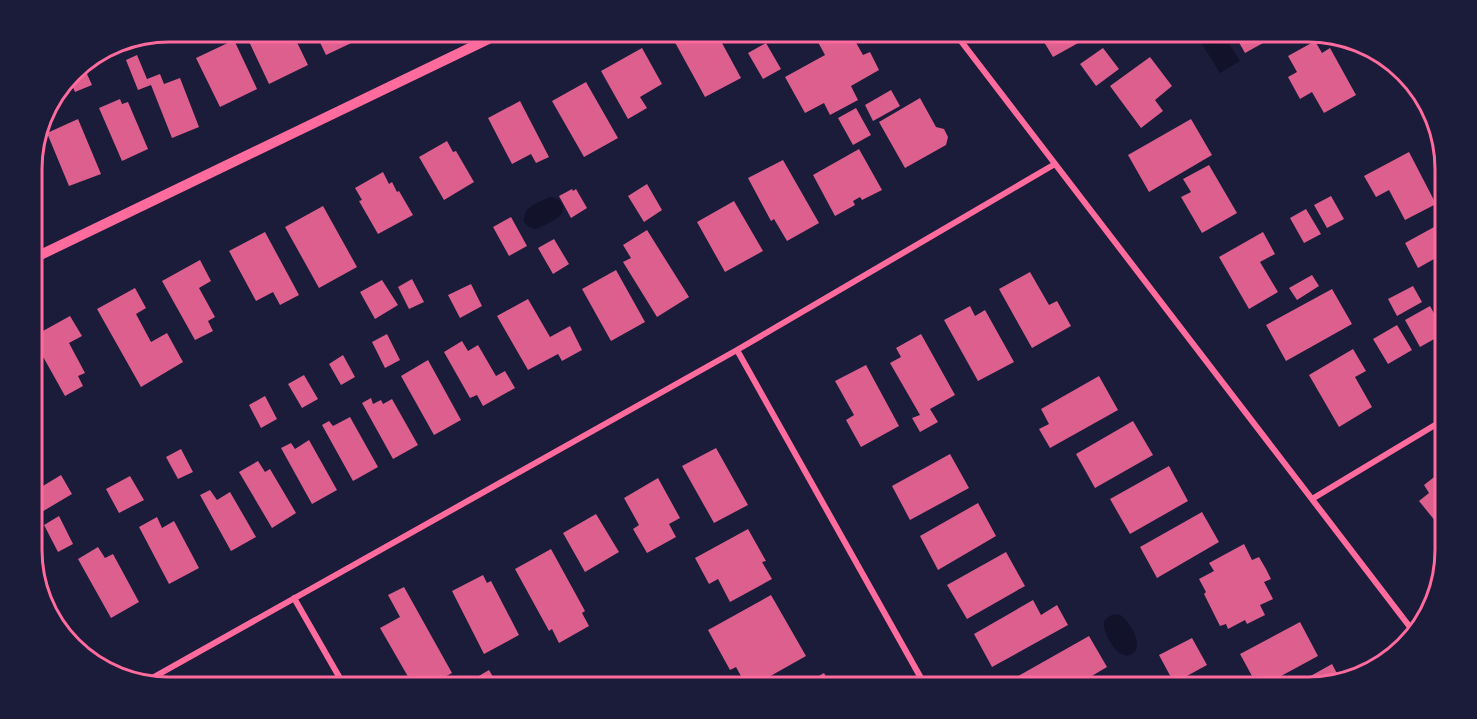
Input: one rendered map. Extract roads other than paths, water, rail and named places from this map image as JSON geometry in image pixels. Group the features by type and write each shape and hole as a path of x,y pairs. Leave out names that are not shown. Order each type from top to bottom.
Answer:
{"street":[{"path":"42,254 482,42"},
{"path":"962,42 1409,626"},
{"path":"155,676 737,350 1055,165"},
{"path":"737,350 920,677"},
{"path":"1312,498 1435,425"},
{"path":"294,598 339,677"}]}
